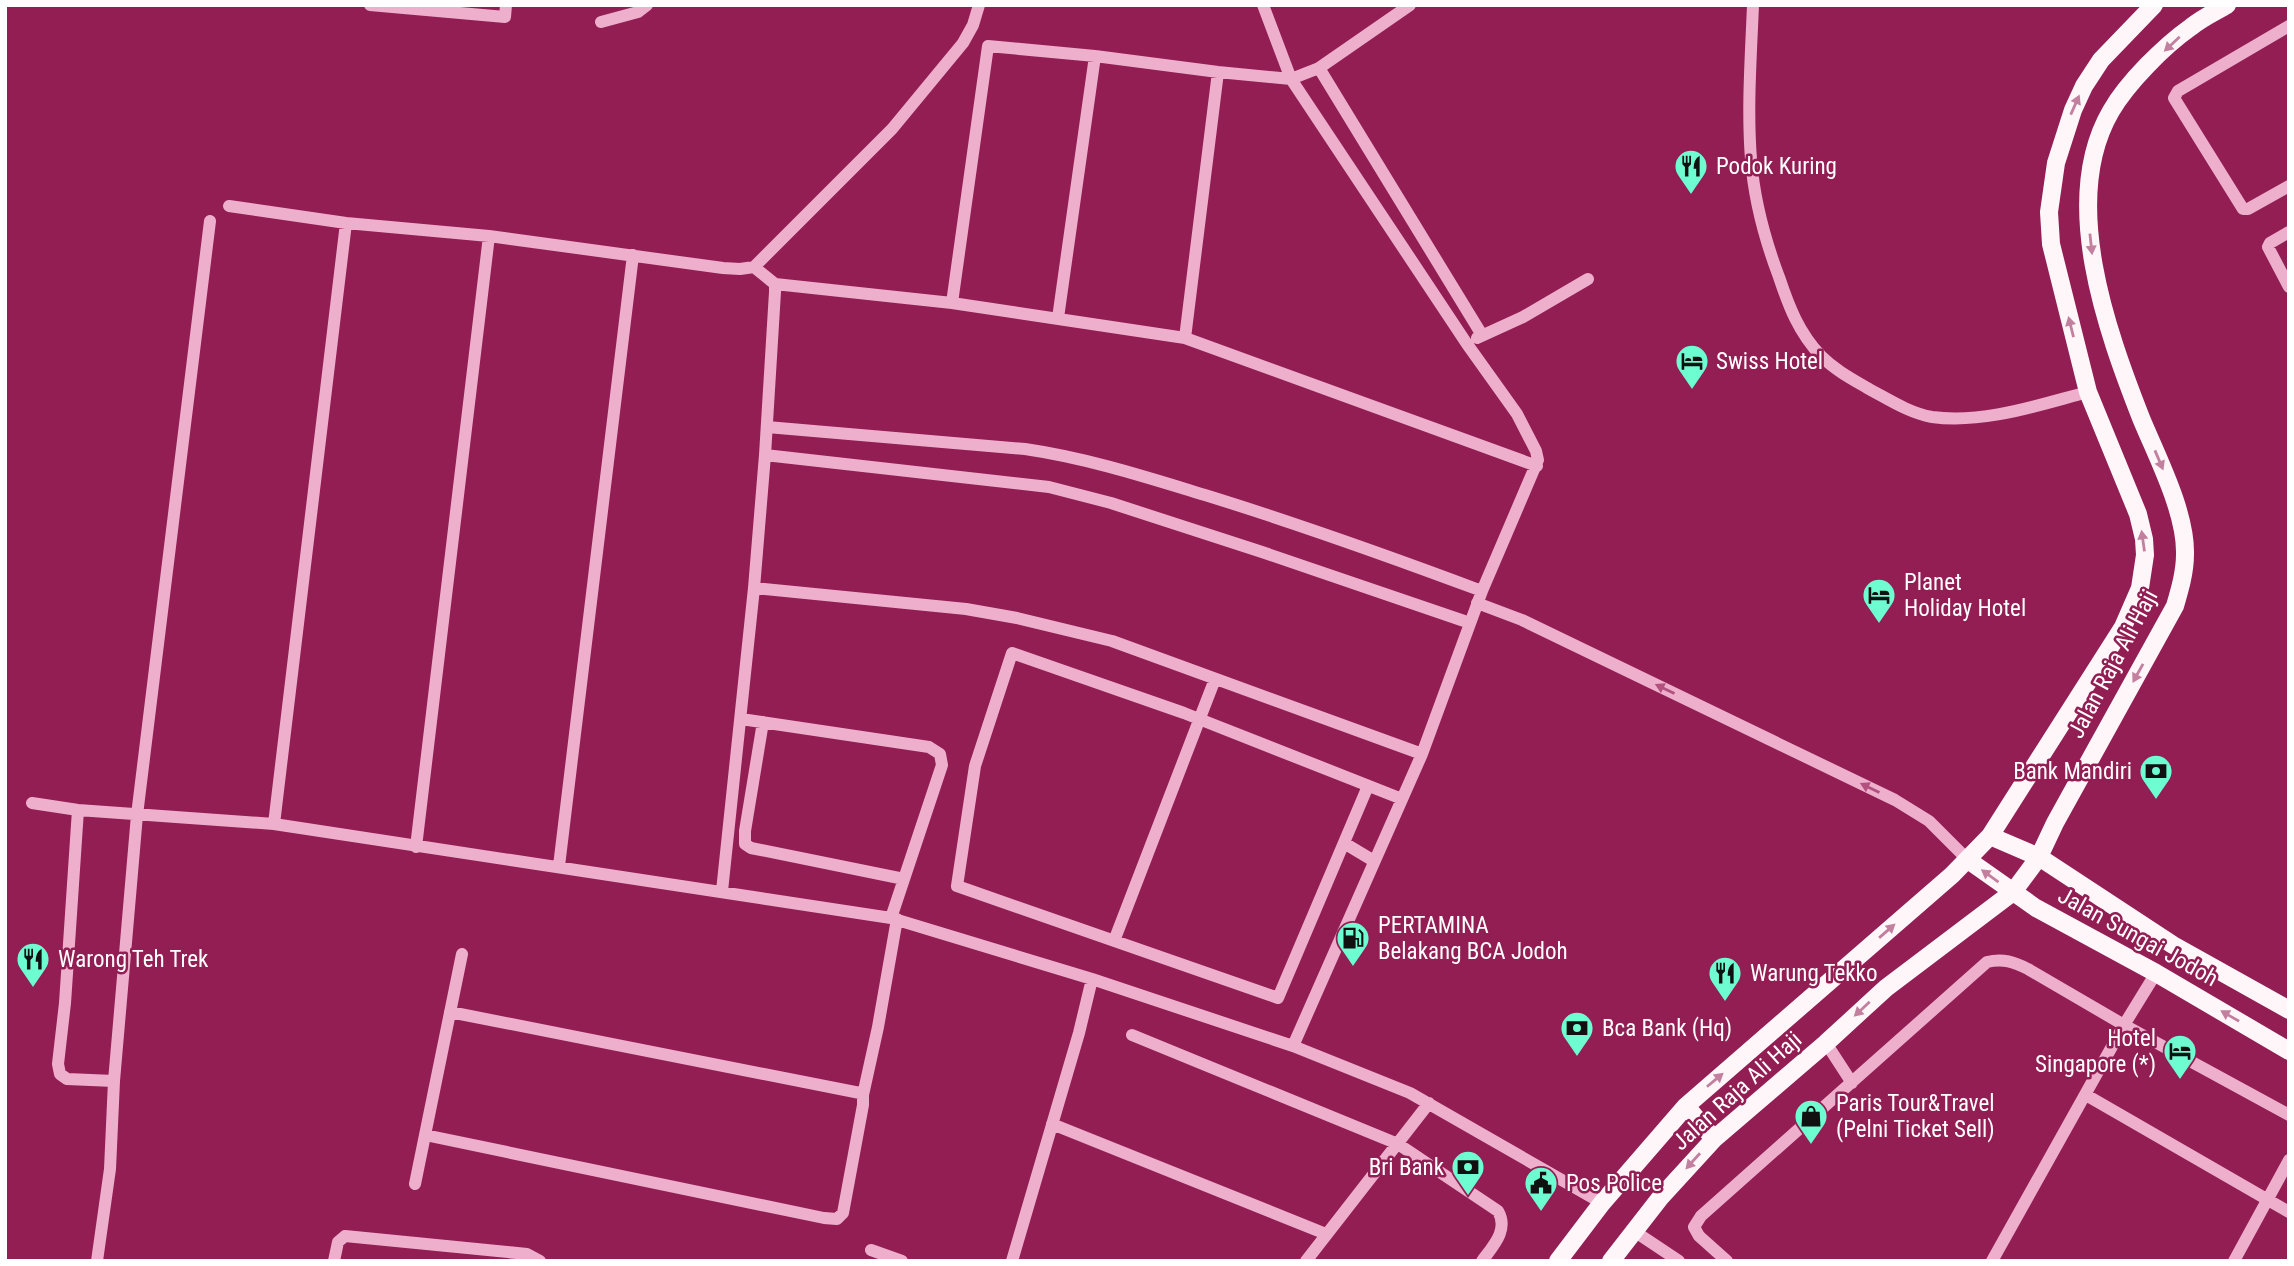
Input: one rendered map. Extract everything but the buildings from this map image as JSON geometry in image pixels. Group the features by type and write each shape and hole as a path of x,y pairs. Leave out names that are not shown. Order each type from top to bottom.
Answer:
{"main road":[{"name":"Jalan Raja Ali Haji","path":"1558,1261 1602,1203 1686,1106 1968,860 1990,836 2123,627 2140,588 2145,555 2144,539 2138,514 2088,392 2051,243 2049,212 2052,183 2073,110 2084,86 2101,60 2154,5"},
{"name":"Jalan Raja Ali Haji","path":"1611,1261 1714,1139 1826,1043 1885,988 2013,892 2039,857 2055,823 2175,606 2184,573 2185,552 2172,492 2141,418 2101,302 2089,243 2090,187 2093,158 2110,113 2133,80 2191,27 2227,5"},
{"name":"Jalan Sungai Jodoh","path":"1990,836 2039,857 2173,945 2289,1010"},
{"name":"Jalan Sungai Jodoh","path":"1968,860 2036,908 2156,973 2289,1051"},
{"path":"1686,1106 1714,1139"}],"street":[{"path":"370,5 505,17 506,5"},
{"path":"229,206 346,223 489,236 723,268 754,267 892,129 963,43 973,25 979,5"},
{"path":"1263,5 1291,79 1467,344 1517,414 1536,451 1537,466 1477,603 1422,754 1293,1046"},
{"path":"952,303 988,46 1291,79 1319,68 1410,5"},
{"path":"1753,5 1751,159 1756,199 1769,251 1791,314 1822,357 1844,375 1882,396 1930,416 1951,418 2007,413 2088,392"},
{"path":"601,22 641,7"},
{"path":"2289,42 2285,28 2178,91 2174,98 2243,209 2248,209 2289,186"},
{"path":"1058,318 1095,56"},
{"path":"1319,68 1482,335"},
{"path":"1185,338 1218,72"},
{"path":"97,1261 110,1169 114,1081 137,815 210,221"},
{"path":"274,824 346,223"},
{"path":"2289,232 2267,247 2289,287"},
{"path":"415,847 489,236"},
{"path":"559,866 633,255"},
{"path":"754,267 775,284 952,303 1185,338 1537,466"},
{"path":"1467,344 1523,317 1588,279"},
{"path":"722,891 754,589 775,284"},
{"path":"767,427 1025,449 1064,455 1111,466 1268,514 1482,591"},
{"path":"765,455 1049,487 1186,527 1470,623"},
{"path":"754,589 966,609 1017,618 1112,641 1422,754"},
{"path":"1477,603 1522,620 1895,800 1929,821 1968,860"},
{"path":"1368,786 1278,998 957,886 975,766 1012,653 1199,719 1402,799"},
{"path":"1114,941 1215,679"},
{"path":"425,1135 815,1217 837,1219 843,1213 863,1095 878,1027 894,918 942,759 937,750 741,719"},
{"path":"762,722 745,844 751,848 904,879"},
{"path":"32,803 78,810 274,824 894,918 1092,979 1293,1046 1410,1093 1602,1203"},
{"path":"78,810 65,1003 58,1064 60,1074 67,1079 114,1081"},
{"path":"1343,843 1374,861"},
{"path":"415,1184 461,954"},
{"path":"1727,1261 1699,1237 1694,1227 1701,1216 1987,962 1998,959 2014,962 2028,969 2289,1115"},
{"path":"1992,1261 2156,973"},
{"path":"1012,1261 1092,979"},
{"path":"450,1012 863,1095"},
{"path":"1132,1035 1398,1144 1498,1211 1502,1219 1502,1230 1482,1261"},
{"path":"1826,1043 1852,1083"},
{"path":"2086,1095 2289,1212"},
{"path":"1306,1261 1429,1103"},
{"path":"1052,1124 1326,1234"},
{"path":"2234,1261 2289,1160"},
{"path":"1634,1231 1679,1261"},
{"path":"334,1261 338,1242 345,1236 527,1254 540,1261"},
{"path":"871,1250 902,1261"}],"place":[{"name":"Podok Kuring","path":"1691,196"},
{"name":"Swiss Hotel","path":"1692,391"},
{"name":"Planet Holiday Hotel","path":"1879,625"},
{"name":"Bank Mandiri","path":"2156,801"},
{"name":"PERTAMINA Belakang BCA Jodoh","path":"1353,968"},
{"name":"Warong Teh Trek","path":"33,989"},
{"name":"Warung Tekko","path":"1725,1003"},
{"name":"Bca Bank (Hq)","path":"1577,1058"},
{"name":"Hotel Singapore (*)","path":"2180,1081"},
{"name":"Paris Tour&Travel (Pelni Ticket Sell)","path":"1811,1146"},
{"name":"Bri Bank","path":"1468,1197"},
{"name":"Pos Police","path":"1541,1213"}]}
